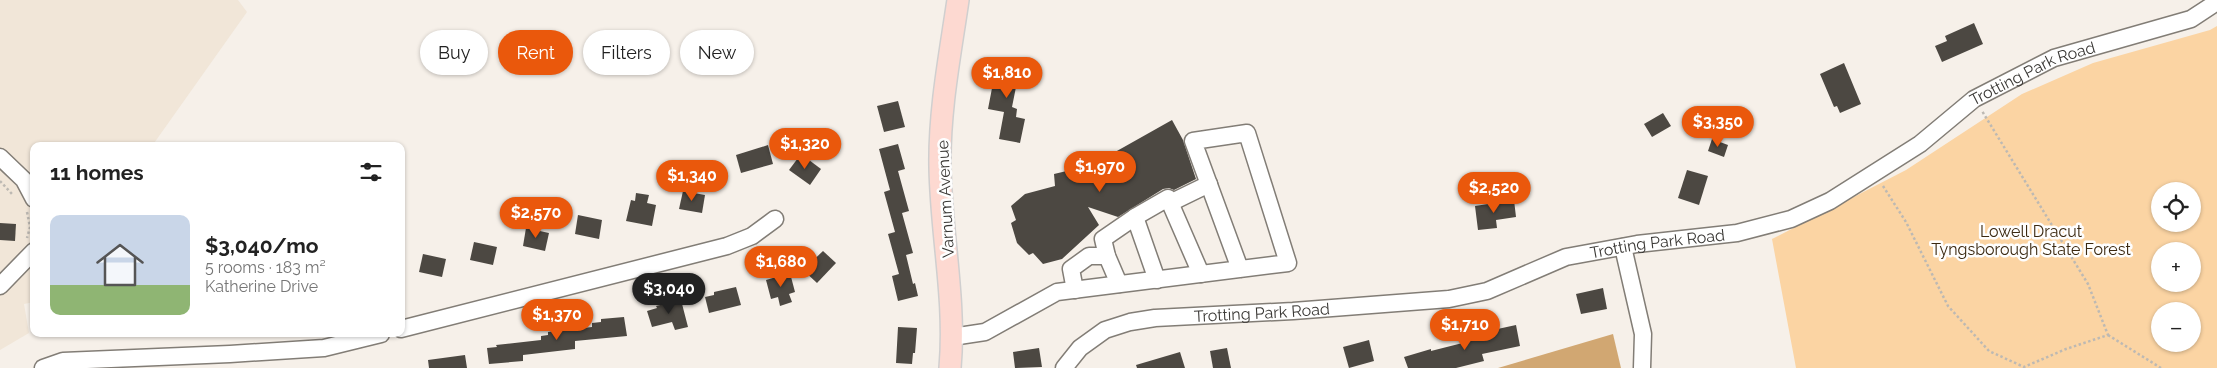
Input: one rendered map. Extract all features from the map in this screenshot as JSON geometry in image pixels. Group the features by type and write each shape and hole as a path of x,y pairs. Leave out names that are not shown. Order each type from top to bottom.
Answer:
{"main road":[{"name":"Varnum Avenue","path":"950,368 952,302 943,222 940,166 943,104 958,0"}],"street":[{"name":"Trotting Park Road","path":"1064,368 1080,348 1105,330 1130,322 1155,318 1293,311 1449,299 1487,291 1566,257 1623,247 1738,233 1791,219 1830,201 1920,144 1974,99 2054,58 2191,19 2195,7 2217,2"},
{"path":"952,337 984,332 1057,292 1288,263 1248,133 1193,141 1240,269"},
{"path":"0,157 24,180 30,204"},
{"path":"1170,203 1209,184"},
{"path":"1119,284 1107,256 1103,240 1135,217 1168,198 1201,274"},
{"path":"1135,217 1157,280"},
{"path":"405,328 727,246 752,236 775,219"},
{"path":"1623,247 1642,334 1642,368"},
{"path":"0,286 30,248"},
{"path":"1075,290 1070,269 1090,256 1107,256"},
{"path":"44,368 63,361 324,348 369,337"}],"path":[{"path":"1974,99 2088,284 2108,335 2161,368"},
{"path":"1873,172 1906,222 1948,306 1989,351 2024,368 2066,349 2108,335"},
{"path":"0,181 13,195"},
{"path":"30,204 30,248"}],"shaded area":[{"path":"0,0 238,0 247,12 155,142 30,142 30,303 24,304 29,333 0,350"},
{"path":"1613,334 1621,368 1498,368"}],"green space":[{"name":"Lowell Dracut Tyngsborough State Forest","path":"2217,26 2217,368 1796,368 1772,239 1906,170 2022,94 2093,63 2210,30"}],"building":[{"path":"1974,23 1983,44 1942,62 1935,46 1947,41 1945,36"},
{"path":"998,57 1021,62 1012,107 1017,109 1016,117 1025,119 1020,143 999,139 1004,112 988,109"},
{"path":"1844,63 1861,104 1840,113 1837,106 1834,107 1820,74"},
{"path":"898,101 905,127 884,132 877,106"},
{"path":"1663,113 1671,126 1652,137 1644,124"},
{"path":"1172,120 1183,140 1196,179 1174,190 1169,188 1163,189 1118,217 1088,207 1099,225 1062,259 1043,264 1033,253 1029,255 1017,243 1011,223 1016,220 1011,206 1025,194 1055,186 1054,174 1092,165"},
{"path":"1712,139 1728,145 1724,157 1708,151"},
{"path":"898,144 905,169 898,171 909,211 902,213 913,253 906,255 918,296 898,301 892,276 899,274 888,234 895,232 884,192 890,190 879,149"},
{"path":"768,145 773,164 741,173 736,155"},
{"path":"801,154 821,169 810,185 789,170"},
{"path":"1687,170 1708,176 1699,205 1678,198"},
{"path":"683,191 705,195 702,213 679,209"},
{"path":"636,193 649,195 647,203 656,205 652,226 626,221 631,200 635,201"},
{"path":"1514,200 1516,217 1496,220 1497,228 1478,230 1475,206"},
{"path":"578,215 602,220 599,239 575,234"},
{"path":"0,223 16,224 15,241 0,240"},
{"path":"526,228 549,233 545,251 523,246"},
{"path":"474,242 497,247 493,265 470,260"},
{"path":"823,251 836,263 817,283 803,270"},
{"path":"423,254 446,259 442,277 419,272"},
{"path":"790,273 795,292 789,294 792,302 780,306 778,297 771,299 766,280"},
{"path":"736,287 741,305 709,313 705,297 714,295 714,292"},
{"path":"1603,288 1607,309 1581,314 1576,294"},
{"path":"681,300 688,327 675,330 672,322 652,327 647,311 657,308 656,306"},
{"path":"624,317 627,336 575,341 575,349 523,355 523,361 489,364 487,348 497,347 496,345 541,340 541,336 548,335 548,332 592,327 592,323 601,322 601,319"},
{"path":"1516,325 1520,346 1482,354 1484,361 1456,368 1408,368 1404,357 1494,335 1493,330"},
{"path":"898,327 917,328 912,364 896,363"},
{"path":"1369,340 1374,361 1349,368 1343,347"},
{"path":"1039,348 1042,367 1015,368 1013,352"},
{"path":"1227,348 1231,368 1213,368 1210,351"},
{"path":"1180,352 1185,368 1137,368 1136,365"},
{"path":"465,355 467,368 429,368 428,360"}]}
